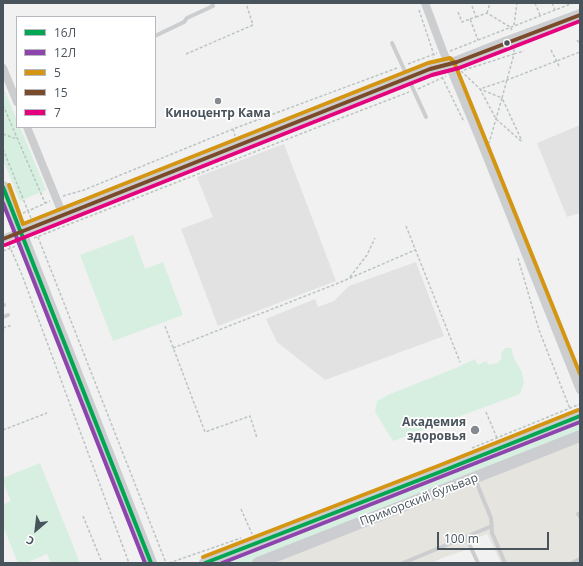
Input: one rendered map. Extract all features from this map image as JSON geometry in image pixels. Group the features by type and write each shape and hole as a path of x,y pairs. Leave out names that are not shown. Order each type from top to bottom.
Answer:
{"street":[{"path":"425,3 443,51 454,70 580,390"},
{"path":"454,70 458,62 580,15"},
{"path":"3,68 16,100"},
{"path":"3,239 22,237 36,232 63,215 430,69 454,70"},
{"path":"27,128 63,215"},
{"path":"3,187 151,563"},
{"name":"Приморский бульвар","path":"205,563 580,416"},
{"name":"Приморский бульвар","path":"258,563 580,436"}],"lane":[{"path":"156,36 184,22 187,18 213,6 212,3"},
{"path":"392,43 426,117"},
{"path":"3,317 8,315"},
{"path":"475,478 491,518 492,533 506,563"},
{"path":"580,513 578,514 580,517"},
{"path":"403,563 492,526"},
{"path":"466,537 478,563"},
{"path":"572,563 580,559"}],"path":[{"path":"186,54 253,25 246,3"},
{"path":"487,12 490,3"},
{"path":"514,25 516,3"},
{"path":"535,3 540,15"},
{"path":"552,3 555,10"},
{"path":"14,216 56,198 84,190 233,129 443,51 452,51 514,25 573,3"},
{"path":"472,6 476,16"},
{"path":"419,10 434,55 430,69 443,78 464,123"},
{"path":"458,12 462,22 487,12"},
{"path":"487,12 510,27"},
{"path":"470,19 478,40"},
{"path":"578,40 580,44"},
{"path":"551,50 559,66"},
{"path":"3,251 10,248 22,237 414,91 443,78 454,70 524,51"},
{"path":"480,89 580,52"},
{"path":"491,148 489,142 514,54"},
{"path":"454,70 480,89 502,98 522,141 496,119 480,89"},
{"path":"3,105 45,203"},
{"path":"3,134 17,139"},
{"path":"3,149 166,563"},
{"path":"406,226 460,362"},
{"path":"349,278 367,255 375,238"},
{"path":"10,248 22,275 129,563"},
{"path":"173,348 415,250"},
{"path":"517,256 539,330 570,408"},
{"path":"3,328 12,325"},
{"path":"165,326 205,432 250,416 256,438"},
{"path":"470,449 580,404"},
{"path":"486,412 497,438"},
{"path":"3,430 47,413"},
{"path":"241,509 252,534"},
{"path":"83,516 102,560"},
{"path":"169,563 245,536"}],"shaded area":[{"path":"580,125 580,213 567,217 537,143"},
{"path":"284,144 336,281 218,326 181,229 213,217 197,177"},
{"path":"416,262 444,336 325,380 277,342 266,319 315,299 318,307 334,301 349,286"},
{"path":"580,440 580,563 501,563 487,534 475,539 466,550 442,558 433,563 268,563"}],"green space":[{"path":"3,87 16,118 16,128 20,128 46,190 20,201 3,160"},
{"path":"133,235 145,269 163,262 183,315 113,341 80,255"},
{"path":"505,348 511,348 514,358 522,372 524,383 520,394 393,441 375,412 377,401 390,394 475,359 478,365 486,361 489,365 497,363 502,359 501,353"},
{"path":"580,416 580,436 258,563 205,563"},
{"path":"40,463 80,563 51,563 47,554 26,563 18,563 3,526 3,505 11,501 3,482 3,478"}],"transit line":[{"name":"15","path":"3,239 430,69 457,62 580,15"},
{"name":"7","path":"5,245 432,75 459,68 580,21"},
{"name":"5","path":"9,185 23,224 428,63 450,58 454,62 580,374"},
{"name":"16Л","path":"3,187 151,563"},
{"name":"12Л","path":"3,203 145,563"},
{"name":"5","path":"203,557 578,410"},
{"name":"16Л","path":"205,563 580,416"},
{"name":"12Л","path":"222,563 580,422"}],"place":[{"name":"Киноцентр Кама","path":"218,101"},
{"name":"Академия здоровья","path":"475,430"}]}
